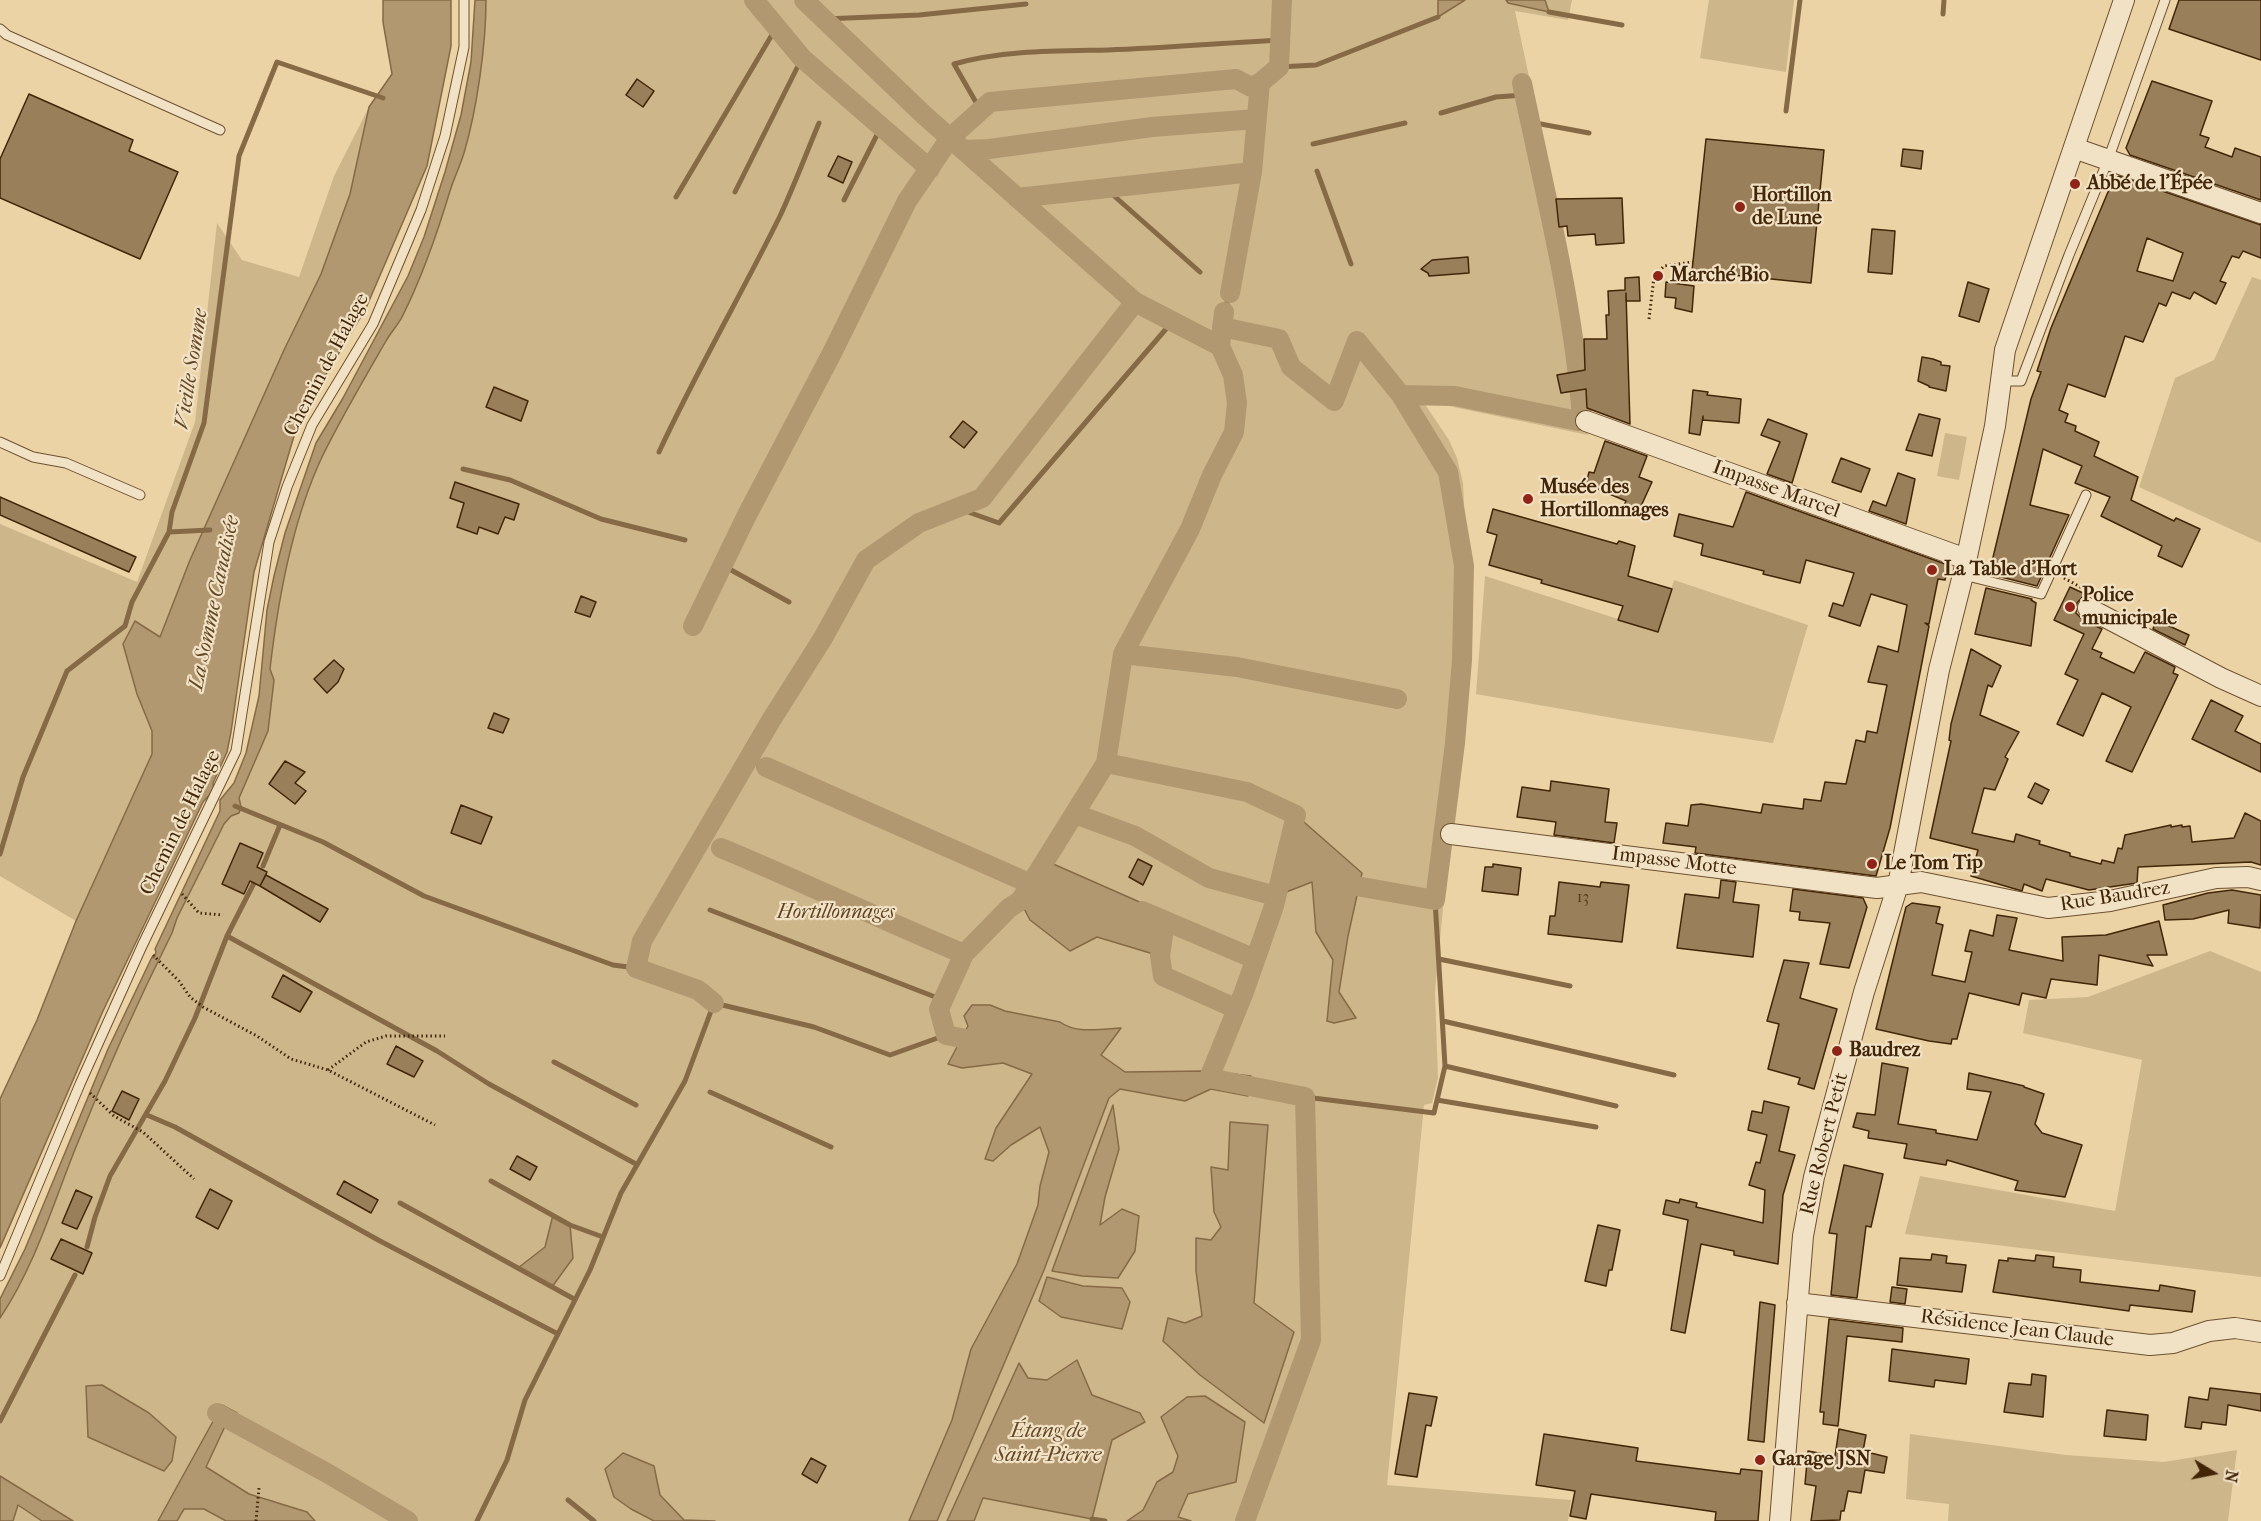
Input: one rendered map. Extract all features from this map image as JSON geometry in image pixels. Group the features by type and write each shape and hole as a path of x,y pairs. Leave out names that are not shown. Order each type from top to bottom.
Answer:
{"street":[{"name":"Rue Robert Petit","path":"1780,1521 1803,1236 1814,1177 1864,992 1898,885 1939,670 1965,567 1995,426 1999,381 2005,350 2124,0"},
{"path":"2074,148 2261,213"},
{"name":"Impasse Marcel","path":"1586,421 1965,567"},
{"path":"2088,608 2221,678 2261,696"},
{"name":"Impasse Motte","path":"1451,834 1877,888 1898,885"},
{"name":"Rue Baudrez","path":"1898,885 1921,882 2048,908 2110,901 2216,878 2248,877 2261,880"},
{"name":"Résidence Jean Claude","path":"1797,1303 2150,1345 2173,1343 2209,1331 2235,1328 2261,1332"}],"lane":[{"name":"Chemin de Halage","path":"0,1276 90,1062 142,946 236,752 269,542 287,487 312,424 373,324 421,210 448,125 464,47 464,0"},
{"path":"1999,381 2021,381 2108,160 2165,0"},
{"path":"0,29 7,35 220,130"},
{"path":"0,442 33,457 66,463 140,495"},
{"path":"1965,567 2041,594 2086,495"}],"path":[{"path":"1649,319 1654,277 1664,266 1693,262"},
{"path":"2052,571 2091,593 2088,608"},
{"path":"177,889 200,913 224,915"},
{"path":"151,954 179,981 194,1001 203,1007 257,1036 291,1059 328,1070 435,1125"},
{"path":"328,1070 366,1042 386,1036 445,1036"},
{"path":"87,1090 114,1116 143,1132 194,1179"},
{"path":"256,1521 259,1488"}],"green space":[{"name":"Hortillonnages","path":"478,0 1572,0 1568,20 1515,11 1579,321 1587,389 1588,435 1434,403 1424,403 1449,440 1457,458 1463,483 1467,559 1449,846 1435,992 1438,1078 1432,1103 1424,1105 1387,1485 1571,1500 1568,1521 0,1521 0,1312 102,1078 256,745 269,608 321,438 396,309 433,223 470,94"},
{"path":"1709,0 1794,0 1786,72 1700,58"},
{"path":"369,107 350,194 321,274 284,350 190,560 160,637 135,621 123,644 137,694 152,731 152,754 76,921 0,876 0,524 137,582 195,422 217,223 242,260 299,277 334,176"},
{"path":"2252,277 2261,280 2261,543 2139,487 2175,378 2214,360"},
{"path":"1945,433 1967,437 1959,480 1937,476"},
{"path":"1485,576 1658,632 1674,580 1808,625 1773,743 1476,694"},
{"path":"2210,951 2261,972 2261,1277 1905,1234 1920,1176 2115,1211 2142,1060 2023,1033 2029,1000 2088,997"},
{"path":"1910,1434 2066,1455 2164,1462 2237,1450 2228,1521 1948,1521 1949,1504 1906,1499"}],"water":[{"name":"La Somme Canalisée","path":"383,0 451,0 451,46 427,166 366,308 299,419 254,572 231,732 227,752 213,783 214,790 203,802 103,1011 0,1248 0,1099 37,1020 76,921 152,754 152,731 137,694 123,644 135,621 160,637 190,560 284,350 321,274 350,194 369,107 392,74 383,22"},
{"path":"475,0 486,0 477,97 469,136 429,254 410,300 329,442 302,507 277,615 270,669 274,680 268,731 239,798 241,807 239,813 231,816 224,824 177,918 98,1093 33,1256 0,1318 0,1299 25,1249 108,1049 152,957 154,958 155,949 220,811 220,800 234,783 246,753 259,696 267,610 285,533 316,443 343,398 408,276 424,237 461,115 471,62"},
{"path":"1438,0 1465,0 1438,17"},
{"path":"1506,0 1545,0 1549,12 1508,3"},
{"path":"1296,815 1362,873 1339,992 1356,1018 1334,1023 1327,1021 1333,960 1316,932 1312,882 1276,896"},
{"path":"1051,863 1169,915 1165,921 1160,956 1097,937 1070,951 1030,920 1020,901 1041,868"},
{"path":"972,1005 990,1005 1005,1011 1060,1022 1074,1028 1098,1030 1121,1028 1101,1055 1125,1072 1206,1071 1251,1076 1248,1096 1211,1089 1185,1101 1120,1089 1109,1098 1044,1270 937,1521 909,1521 952,1420 971,1349 1017,1264 1038,1205 1040,1186 1049,1152 1040,1127 1011,1145 993,1161 985,1159 996,1128 1032,1074 1003,1063 962,1068 948,1064 968,1026 964,1016"},
{"path":"1113,1105 1119,1149 1105,1197 1100,1225 1122,1209 1139,1216 1135,1251 1118,1278 1082,1276 1052,1271"},
{"path":"1230,1122 1268,1125 1254,1303 1294,1332 1264,1423 1200,1375 1163,1341 1168,1318 1185,1323 1202,1316 1196,1271 1196,1238 1211,1240 1221,1227 1214,1212 1211,1167 1228,1170"},
{"path":"553,1215 570,1225 573,1258 552,1287 518,1268 545,1247"},
{"path":"1047,1277 1083,1286 1122,1288 1130,1302 1122,1329 1061,1317 1039,1301"},
{"name":"Étang de Saint-Pierre","path":"1077,1360 1092,1395 1140,1413 1145,1422 1112,1440 1092,1519 983,1498 974,1521 947,1521 1019,1363 1028,1378 1047,1380"},
{"path":"102,1385 149,1413 176,1437 172,1461 164,1471 88,1437 86,1386"},
{"path":"1205,1396 1245,1422 1236,1482 1188,1494 1178,1517 1191,1521 1127,1521 1143,1510 1157,1482 1173,1472 1178,1456 1161,1417 1187,1397"},
{"path":"222,1405 237,1413 228,1420 206,1467 249,1494 307,1512 315,1521 226,1521 204,1509 184,1509 177,1521 158,1521"},
{"path":"623,1453 654,1466 660,1495 684,1520 715,1521 654,1521 614,1497 605,1469"},
{"path":"0,1476 73,1521 42,1521 18,1505 13,1521 0,1521"}],"building":[{"path":"2179,0 2261,0 2261,60 2169,29"},
{"path":"637,79 654,91 643,107 626,95"},
{"path":"2152,81 2212,101 2200,135 2209,138 2205,147 2232,157 2235,148 2261,157 2261,200 2130,155 2126,148"},
{"path":"29,94 133,140 129,151 178,172 140,259 0,198 0,159"},
{"path":"1706,139 1824,150 1811,283 1692,271"},
{"path":"1903,149 1923,151 1921,169 1901,166"},
{"path":"838,156 852,162 843,183 828,176"},
{"path":"2119,176 2261,225 2261,258 2243,251 2239,258 2232,256 2220,281 2226,283 2216,304 2194,292 2190,299 2172,292 2166,306 2159,303 2143,342 2125,336 2105,397 2068,384 2059,410 2068,414 2065,422 2076,426 2075,431 2099,442 2094,456 2138,477 2131,500 2174,521 2176,518 2200,529 2182,567 2158,556 2162,546 2101,516 2110,497 2075,483 2082,466 2043,449 2030,505 2069,515 2037,586 1989,574 2031,399 2041,372 2037,371 2051,328 2113,180","holes":["2147,238 2183,253 2173,281 2137,271"]},
{"path":"1622,198 1624,243 1596,245 1595,234 1568,236 1567,226 1559,227 1556,199"},
{"path":"1872,229 1895,231 1892,274 1868,272"},
{"path":"1468,257 1469,273 1429,276 1421,269 1432,260"},
{"path":"1639,277 1640,301 1626,301 1630,424 1587,408 1586,389 1561,393 1557,375 1585,370 1584,339 1607,339 1608,291 1625,290 1625,278"},
{"path":"1666,282 1694,286 1692,312 1675,308 1676,298 1665,297"},
{"path":"1968,282 1989,289 1979,322 1959,316"},
{"path":"1922,357 1941,362 1941,365 1950,366 1946,391 1929,387 1918,381"},
{"path":"494,387 528,401 521,421 486,407"},
{"path":"1693,390 1708,392 1707,395 1741,399 1739,423 1703,420 1703,416 1700,435 1689,433"},
{"path":"1919,414 1940,419 1932,456 1906,450"},
{"path":"1768,419 1807,434 1792,483 1767,474 1780,442 1761,435"},
{"path":"963,421 977,432 964,448 950,437"},
{"path":"1605,441 1647,456 1639,477 1652,482 1637,515 1623,508 1626,501 1586,484 1589,472 1594,473"},
{"path":"1841,458 1870,469 1861,492 1832,482"},
{"path":"1898,473 1915,479 1906,524 1869,511 1873,501 1886,506"},
{"path":"455,482 519,504 514,520 505,517 498,534 479,527 477,534 457,527 464,503 450,498"},
{"path":"1746,492 1948,565 1945,580 1938,579 1929,624 1925,623 1929,626 1890,828 1876,876 1695,853 1696,847 1663,843 1666,823 1688,826 1691,805 1701,804 1761,813 1763,804 1803,809 1804,799 1821,801 1825,782 1846,784 1856,740 1865,742 1867,731 1877,733 1887,685 1868,682 1878,646 1898,652 1907,605 1871,594 1860,626 1829,616 1833,603 1843,606 1854,573 1806,560 1800,583 1701,555 1703,544 1674,536 1679,514 1733,527"},
{"path":"0,497 136,557 129,572 0,515"},
{"path":"1493,509 1617,544 1619,541 1635,546 1628,576 1672,589 1658,632 1618,620 1623,606 1541,583 1542,580 1489,565 1497,535 1487,532"},
{"path":"2070,587 2085,594 2077,603 2076,613 2082,619 2102,629 2092,649 2102,653 2100,657 2134,673 2145,652 2175,667 2173,673 2178,675 2132,772 2106,761 2131,707 2102,693 2083,736 2057,724 2078,680 2065,674 2084,634 2054,620"},
{"path":"1986,588 2032,599 2036,603 2031,646 1975,634"},
{"path":"581,596 596,602 590,617 575,612"},
{"path":"2156,620 2189,635 2185,645 2153,629"},
{"path":"1971,649 2001,666 1992,687 1988,685 1980,715 2019,732 2005,757 2008,759 1995,790 1984,788 1972,833 2014,842 2016,834 2070,853 2070,856 2101,864 2102,860 2114,863 2118,848 2122,849 2125,835 2171,825 2171,827 2190,826 2192,842 2234,838 2245,813 2261,821 2261,865 2251,862 2138,867 2137,883 2089,890 2046,879 2042,891 2024,884 2022,891 1971,876 1978,850 1930,838 1951,741 1949,740 1951,724"},
{"path":"334,660 344,669 338,682 327,693 314,679"},
{"path":"2211,700 2243,716 2235,731 2261,744 2261,772 2192,739"},
{"path":"494,713 509,719 503,733 488,728"},
{"path":"285,761 305,772 295,783 306,791 295,804 269,784"},
{"path":"1551,781 1609,789 1605,822 1617,823 1614,843 1554,835 1556,822 1517,817 1522,787 1550,791"},
{"path":"2035,783 2049,790 2042,804 2028,797"},
{"path":"461,805 492,817 481,844 451,833"},
{"path":"240,843 263,853 257,867 267,872 260,886 250,881 244,894 222,884"},
{"path":"1138,859 1152,866 1143,885 1129,877"},
{"path":"1493,864 1521,868 1518,895 1482,891 1485,867 1493,867"},
{"path":"266,875 328,909 320,922 260,886"},
{"path":"1721,880 1736,882 1733,902 1759,905 1753,957 1677,948 1685,894 1719,898"},
{"path":"1559,882 1600,887 1601,882 1629,885 1622,942 1548,934 1550,916 1555,916"},
{"path":"1793,889 1863,898 1867,907 1849,968 1820,964 1830,923 1799,920 1800,912 1790,911"},
{"path":"2232,890 2261,895 2260,928 2228,923 2229,910 2193,919 2165,920 2163,905 2208,893"},
{"path":"1912,903 1940,907 1936,923 1943,925 1932,975 1965,982 1972,952 1965,951 1970,930 1993,936 1997,915 2017,918 2009,950 2063,961 2062,937 2106,935 2159,921 2167,955 2147,955 2153,966 2099,955 2097,985 2051,979 2046,998 2022,993 2019,1005 1969,993 1957,1039 1952,1039 1951,1044 1929,1041 1876,1029 1906,907"},
{"path":"1784,960 1809,963 1800,998 1837,1009 1814,1089 1798,1084 1800,1078 1768,1069 1779,1024 1767,1021"},
{"path":"283,975 312,992 300,1012 272,997"},
{"path":"396,1046 423,1061 414,1077 387,1064"},
{"path":"1882,1063 1908,1068 1898,1124 1936,1130 1936,1133 1977,1140 1991,1092 1967,1089 1969,1073 2024,1086 2044,1094 2035,1124 2042,1133 2082,1145 2065,1197 2015,1190 2018,1181 1947,1160 1946,1165 1904,1158 1907,1144 1868,1138 1869,1131 1853,1127 1857,1113 1875,1115"},
{"path":"122,1091 139,1099 129,1120 112,1111"},
{"path":"1764,1101 1789,1107 1779,1151 1795,1155 1783,1195 1778,1264 1734,1255 1734,1251 1701,1244 1685,1333 1671,1330 1688,1220 1663,1214 1666,1200 1679,1203 1680,1199 1697,1203 1696,1207 1763,1223 1765,1190 1749,1185 1756,1162 1760,1163 1767,1135 1748,1130 1752,1111 1762,1113"},
{"path":"517,1156 537,1167 530,1180 510,1169"},
{"path":"1844,1165 1883,1174 1871,1227 1866,1226 1857,1298 1831,1295 1837,1234 1829,1233"},
{"path":"344,1181 378,1200 371,1213 337,1194"},
{"path":"210,1189 232,1201 218,1229 196,1217"},
{"path":"76,1190 92,1197 77,1229 62,1223"},
{"path":"1598,1225 1620,1230 1612,1270 1609,1270 1606,1286 1585,1281"},
{"path":"61,1239 92,1253 83,1274 51,1259"},
{"path":"1932,1254 1947,1256 1946,1263 1966,1265 1962,1292 1897,1285 1900,1258 1931,1260"},
{"path":"2036,1255 2054,1257 2053,1267 2081,1270 2080,1282 2159,1291 2160,1285 2195,1291 2192,1312 2130,1305 2129,1311 1993,1292 1999,1260 2008,1261 2008,1258 2035,1261"},
{"path":"1892,1287 1907,1289 1905,1304 1890,1302"},
{"path":"1760,1302 1775,1305 1764,1442 1748,1440"},
{"path":"1829,1319 1903,1328 1902,1342 1847,1336 1838,1426 1823,1424 1824,1412 1820,1412"},
{"path":"1892,1349 1969,1359 1966,1384 1935,1380 1934,1387 1889,1381"},
{"path":"2032,1374 2046,1376 2043,1417 2004,1412 2009,1383 2031,1385"},
{"path":"2210,1388 2261,1394 2261,1411 2228,1405 2226,1425 2202,1422 2201,1429 2185,1427 2189,1397 2208,1400"},
{"path":"1409,1393 1437,1397 1431,1426 1426,1425 1417,1477 1395,1474"},
{"path":"2107,1410 2148,1415 2146,1440 2104,1436"},
{"path":"1839,1429 1866,1435 1863,1451 1887,1457 1884,1473 1865,1470 1861,1493 1848,1491 1840,1520 1811,1521 1816,1486 1805,1484 1808,1451 1835,1456"},
{"path":"1544,1434 1638,1448 1636,1461 1740,1474 1741,1469 1762,1471 1758,1521 1715,1521 1716,1512 1591,1494 1586,1519 1570,1516 1575,1491 1536,1485"},
{"path":"811,1458 826,1466 817,1483 802,1474"}],"waterway":[{"path":"754,0 802,58 930,169"},
{"path":"804,0 924,115 1135,302 1220,346 1224,312"},
{"path":"1230,293 1252,172 1260,83 1279,67 1282,0"},
{"path":"1283,4 1289,0"},
{"path":"1786,111 1800,0"},
{"path":"1943,14 1944,0"},
{"path":"824,19 919,15 1026,4"},
{"path":"1549,12 1622,25"},
{"path":"1279,67 1316,65 1438,17"},
{"path":"676,197 776,28"},
{"path":"981,111 954,64 973,59 1030,52 1281,40"},
{"path":"735,192 802,58"},
{"name":"Vieille Somme","path":"0,854 23,777 67,671 125,626 132,602 169,532 172,512 204,423 239,156 277,62 383,98"},
{"path":"693,626 907,201 950,138 990,102 1236,79 1251,87 1260,83"},
{"path":"1401,395 1455,396 1578,421 1582,419 1566,292 1522,83"},
{"path":"1441,113 1496,97 1524,95"},
{"path":"963,150 989,149 1152,127 1256,119"},
{"path":"1530,122 1589,133"},
{"path":"659,452 780,216 819,123"},
{"path":"1313,144 1405,123"},
{"path":"844,200 882,125"},
{"path":"1317,171 1351,264"},
{"path":"1017,198 1252,172"},
{"path":"1104,187 1200,272"},
{"path":"1224,312 1230,293"},
{"path":"714,1003 698,990 636,968 642,941 770,722 823,638 866,560 919,523 982,498 1135,302"},
{"path":"957,508 999,523 1172,322"},
{"path":"1222,327 1279,339 1291,367 1334,401 1357,341 1401,395 1448,472 1464,566 1462,660 1455,743 1435,900 1334,882"},
{"path":"1220,346 1233,375 1237,403 1234,432 1212,475 1190,529 1123,654 1106,763 1247,792 1296,815 1274,906 1244,992 1209,1078 1305,1097 1311,1340 1245,1521"},
{"path":"463,469 510,480 601,519 685,540"},
{"name":"La Somme Canalisée","path":"169,532 210,530"},
{"path":"722,565 789,602"},
{"path":"1123,654 1237,667 1397,699"},
{"path":"986,1043 946,1035 939,1009 964,954 1009,908 1020,901 1106,763"},
{"path":"766,767 1031,884"},
{"path":"235,806 323,842 424,896 613,965 636,968"},
{"path":"1075,814 1135,836 1209,878 1276,896"},
{"path":"263,866 280,825"},
{"path":"721,848 964,954"},
{"path":"87,1247 110,1176 165,1081 195,1018 227,936 256,879"},
{"path":"1305,1097 1434,1113 1445,1066 1435,900"},
{"path":"710,910 943,1000"},
{"path":"1142,911 1255,959"},
{"path":"1165,921 1160,956 1163,976 1237,1009"},
{"path":"227,936 437,1051 489,1084 636,1164"},
{"path":"1439,959 1570,986"},
{"path":"477,1521 507,1460 525,1400 590,1270 621,1193 685,1081 714,1003 814,1027 890,1055 946,1035"},
{"path":"1443,1021 1674,1075"},
{"path":"554,1062 636,1105"},
{"path":"1445,1066 1616,1106"},
{"path":"710,1092 831,1147"},
{"path":"1437,1100 1596,1127"},
{"path":"147,1115 175,1127 380,1241 558,1334"},
{"path":"491,1181 570,1225 603,1237"},
{"path":"400,1203 574,1299"},
{"path":"0,1421 75,1275"},
{"path":"217,1413 327,1473 408,1521"},
{"path":"568,1500 594,1521"},
{"path":"1092,1519 1105,1521"}],"place":[{"name":"Abbé de l'Épée","path":"2075,184"},
{"name":"Hortillon de Lune","path":"1740,207"},
{"name":"Marché Bio","path":"1658,276"},
{"name":"Musée des Hortillonnages","path":"1528,499"},
{"name":"La Table d'Hort","path":"1932,570"},
{"name":"Police municipale","path":"2070,607"},
{"name":"Le Tom Tip","path":"1872,864"},
{"name":"Baudrez","path":"1837,1051"},
{"name":"Garage JSN","path":"1760,1460"}]}
